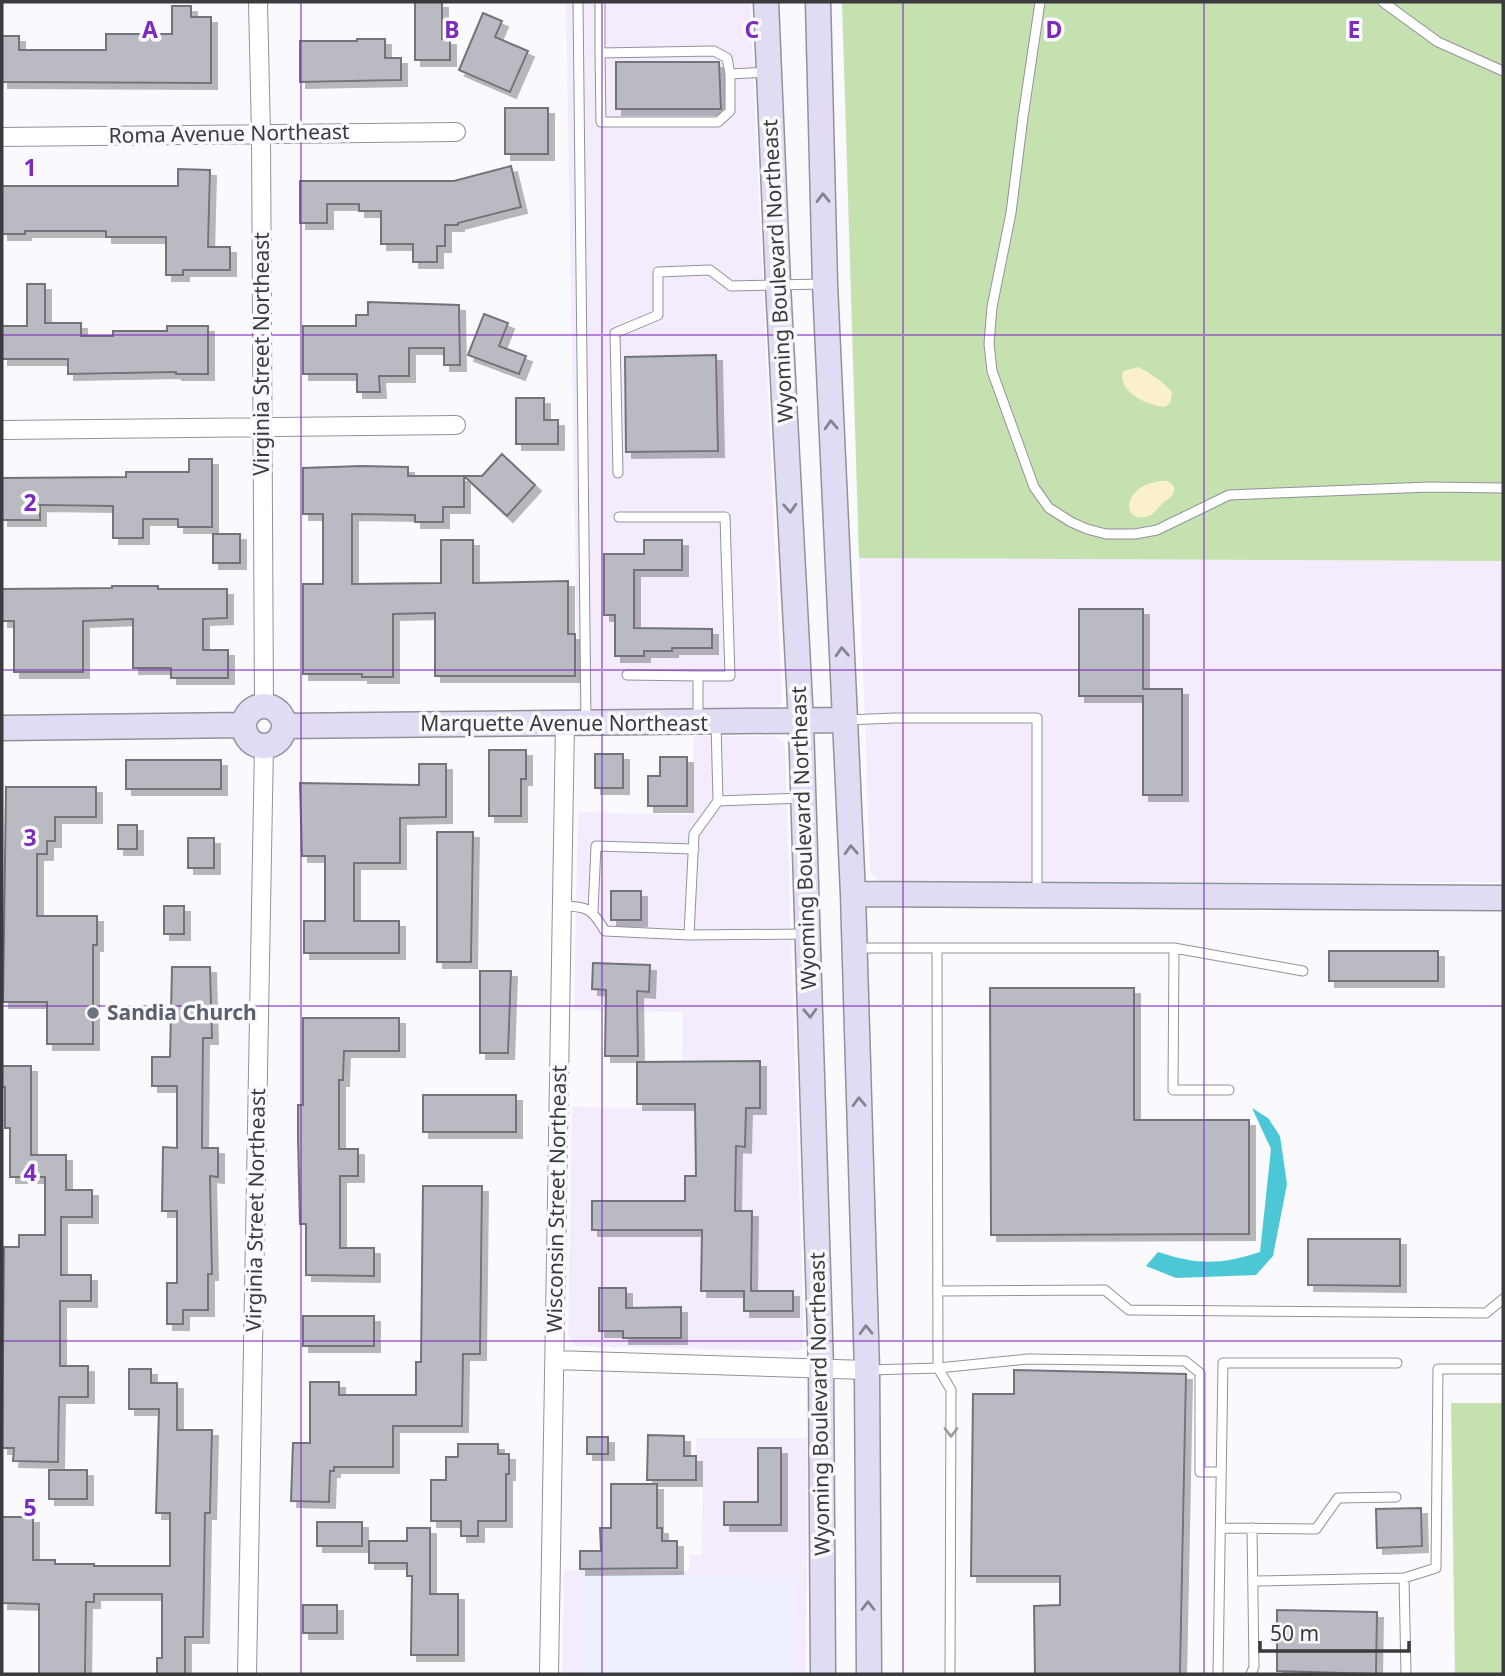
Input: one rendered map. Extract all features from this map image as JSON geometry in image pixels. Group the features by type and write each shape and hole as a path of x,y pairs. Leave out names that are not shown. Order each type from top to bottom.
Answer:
{"main road":[{"name":"Wyoming Boulevard Northeast","path":"766,2 804,798 821,1368 823,1674"},
{"path":"818,2 825,284 855,948 867,1370 869,1674"},
{"path":"264,706 280,714 284,726 276,741 264,745 248,737 244,725 252,710 264,706"},
{"name":"Marquette Avenue Northeast","path":"284,726 845,720"},
{"path":"2,728 244,725"},
{"path":"853,894 1503,898"}],"street":[{"name":"Virginia Street Northeast","path":"258,2 264,706"},
{"name":"Roma Avenue Northeast","path":"2,137 457,132"},
{"path":"2,430 456,425"},
{"name":"Wisconsin Street Northeast","path":"549,1674 562,906 575,723"},
{"name":"Virginia Street Northeast","path":"247,1674 264,745"},
{"path":"555,1360 867,1370"}],"lane":[{"path":"575,723 578,2"},
{"path":"600,2 600,53 601,122 718,122 730,111 727,58 714,51 600,53"},
{"path":"1040,2 1011,213 992,307 989,344 992,371 1034,487 1049,508 1071,523 1087,529 1106,534 1135,534 1157,530 1229,495 1430,487 1503,488"},
{"path":"1383,2 1438,42 1503,71"},
{"path":"730,74 769,72"},
{"path":"618,473 615,333 658,315 658,272 710,270 731,286 825,284"},
{"path":"619,517 725,516 730,676 627,675"},
{"path":"690,935 694,834 718,801 698,676"},
{"path":"845,720 1037,718 1037,895"},
{"path":"718,801 804,798"},
{"path":"694,849 596,846 593,911 605,931 690,935 808,934"},
{"path":"562,906 578,906 593,911"},
{"path":"855,948 1174,948 1303,971"},
{"path":"937,948 938,1368 951,1390 950,1674"},
{"path":"1174,948 1173,1090 1229,1090"},
{"path":"938,1291 1105,1290 1129,1310 1486,1313 1503,1299"},
{"path":"867,1370 938,1368 1028,1359 1185,1361 1200,1373 1200,1472 1222,1472"},
{"path":"1218,1674 1223,1363 1397,1363"},
{"path":"1254,1581 1404,1578 1436,1568 1438,1369 1503,1369"},
{"path":"1221,1528 1316,1529 1338,1498 1396,1497"},
{"path":"1251,1674 1254,1667 1252,1528"},
{"path":"1404,1578 1406,1674"}],"shaded area":[{"path":"566,2 750,2 782,699 780,705 578,710"},
{"path":"859,558 1503,561 1503,882 886,883 876,878 870,871"},
{"path":"694,736 773,736 782,740 785,747 804,1341 803,1348 797,1351 575,1346 568,1335 572,1107 681,1108 683,1012 574,1010 578,812 692,815"},
{"path":"696,1438 808,1438 806,1674 562,1674 564,1570 689,1571 690,1555 702,1555 703,1481 696,1480"},
{"path":"584,1573 796,1578 794,1674 582,1674"}],"green space":[{"path":"842,2 1503,2 1503,561 859,558"},
{"path":"1451,1403 1503,1403 1503,1674 1455,1674"}],"sand":[{"path":"1139,367 1161,381 1172,392 1170,403 1165,407 1143,401 1125,385 1122,379 1123,371"},
{"path":"1168,481 1174,486 1172,496 1149,516 1138,517 1133,514 1129,503 1132,496 1147,484"}],"water":[{"path":"1252,1108 1268,1118 1280,1136 1287,1184 1273,1256 1256,1275 1176,1278 1146,1266 1158,1252 1209,1262 1260,1252 1271,1149"}],"building":[{"path":"415,2 442,2 442,39 450,39 450,60 415,60"},
{"path":"172,6 191,6 191,17 211,17 211,83 2,82 2,36 19,36 19,50 106,50 106,34 172,34"},
{"path":"483,13 502,21 495,37 528,51 510,92 459,70"},
{"path":"385,39 385,58 401,58 401,80 300,82 300,41"},
{"path":"616,62 719,62 721,109 616,109"},
{"path":"505,108 548,108 548,154 505,154"},
{"path":"511,166 521,207 458,225 445,225 445,246 437,246 437,262 413,262 413,244 381,244 381,211 359,211 359,204 327,204 327,223 300,223 300,181 454,181"},
{"path":"178,169 210,170 208,247 230,247 230,270 183,270 183,275 166,275 166,237 106,237 106,231 25,231 25,234 2,234 2,186 178,186"},
{"path":"27,284 45,284 45,323 81,323 81,336 113,336 113,331 167,331 167,326 208,326 208,374 68,374 68,359 2,359 2,326 27,326"},
{"path":"368,302 459,305 460,365 444,365 444,348 409,348 409,376 379,376 380,392 357,392 357,374 303,374 303,326 356,326 356,315 368,315"},
{"path":"484,314 508,323 499,346 526,356 519,374 468,355"},
{"path":"716,355 718,451 626,452 625,357"},
{"path":"516,398 544,398 544,420 558,420 558,444 516,444"},
{"path":"502,454 535,485 507,516 464,476 482,476"},
{"path":"189,459 212,459 212,527 178,527 178,519 143,519 143,538 113,538 113,506 40,505 40,520 2,520 2,478 126,477 126,472 189,472"},
{"path":"408,467 408,476 464,476 464,507 443,507 443,522 415,522 415,515 352,514 352,584 441,583 441,540 473,540 473,583 568,581 568,634 575,634 575,676 435,676 435,613 393,614 393,677 303,674 303,584 323,584 323,514 303,514 303,468"},
{"path":"213,534 240,534 240,563 213,563"},
{"path":"644,540 682,540 682,570 634,570 634,628 712,629 712,648 672,648 672,651 644,651 644,656 615,656 615,615 604,615 604,554 644,554"},
{"path":"112,586 227,589 227,618 203,619 203,650 228,650 228,678 171,678 171,668 133,668 133,619 83,621 83,672 14,672 14,621 2,621 2,589"},
{"path":"1079,609 1143,609 1143,689 1182,689 1182,795 1143,795 1143,696 1079,696"},
{"path":"489,750 526,750 526,779 521,779 521,816 489,816"},
{"path":"595,754 623,754 623,788 595,788"},
{"path":"660,757 687,757 687,806 648,806 648,776 660,776"},
{"path":"126,760 221,760 221,789 126,789"},
{"path":"419,764 446,764 446,817 400,818 400,863 354,863 354,921 399,921 399,953 304,953 304,921 325,921 325,856 302,856 300,783 419,785"},
{"path":"6,787 96,787 96,817 55,817 55,841 47,841 47,854 37,854 37,916 97,916 97,945 93,945 93,1044 47,1044 47,1002 3,1002"},
{"path":"118,825 137,825 137,849 118,849"},
{"path":"437,832 473,832 471,962 437,962"},
{"path":"188,838 214,838 214,868 188,868"},
{"path":"611,891 641,891 641,920 611,920"},
{"path":"164,906 184,906 184,934 164,934"},
{"path":"1329,951 1438,951 1438,981 1329,981"},
{"path":"593,963 650,965 649,992 637,991 638,1056 605,1056 606,990 592,989"},
{"path":"172,967 210,967 212,1038 203,1038 202,1148 218,1148 218,1177 210,1176 212,1274 208,1274 208,1310 183,1310 183,1324 167,1324 167,1283 177,1283 177,1211 162,1211 163,1147 177,1148 177,1086 152,1086 152,1057 170,1057"},
{"path":"480,971 511,971 508,1053 480,1053"},
{"path":"990,988 1134,988 1134,1120 1249,1120 1249,1234 991,1235"},
{"path":"303,1018 399,1018 399,1051 344,1051 343,1080 339,1080 339,1149 358,1149 358,1176 340,1176 340,1248 374,1248 374,1276 306,1275 306,1224 300,1224 298,1138 298,1105 303,1105"},
{"path":"760,1061 760,1108 746,1108 745,1147 736,1146 735,1211 752,1211 751,1291 793,1291 793,1311 744,1311 744,1291 701,1291 702,1230 592,1230 592,1201 685,1201 685,1176 696,1176 695,1104 637,1104 637,1062"},
{"path":"2,1066 31,1066 31,1155 66,1155 66,1190 92,1190 92,1217 61,1217 61,1275 91,1275 91,1301 60,1301 60,1366 88,1366 88,1397 59,1397 58,1462 13,1461 14,1448 2,1448 4,1247 19,1247 19,1235 45,1235 45,1177 10,1177 10,1128 5,1128"},
{"path":"423,1095 516,1095 516,1132 423,1132"},
{"path":"423,1186 482,1186 480,1354 463,1354 462,1426 393,1426 393,1467 334,1467 334,1471 330,1471 329,1502 291,1501 293,1443 310,1443 310,1382 339,1382 339,1395 416,1395 416,1362 421,1362"},
{"path":"1308,1239 1400,1239 1400,1286 1308,1285"},
{"path":"599,1288 626,1288 626,1308 681,1307 681,1338 623,1338 623,1331 599,1331"},
{"path":"303,1316 374,1316 374,1346 303,1346"},
{"path":"129,1369 151,1369 151,1383 177,1383 177,1430 212,1430 210,1513 205,1513 203,1637 185,1637 185,1674 157,1674 157,1658 162,1658 162,1594 94,1594 94,1602 86,1602 85,1674 39,1674 39,1604 2,1603 2,1517 33,1517 33,1560 55,1560 55,1564 94,1566 170,1566 170,1513 156,1513 159,1409 129,1409"},
{"path":"1014,1370 1186,1374 1180,1674 1035,1674 1034,1606 1060,1605 1060,1576 971,1576 973,1394 1014,1394"},
{"path":"648,1435 684,1436 684,1456 696,1456 696,1480 647,1480"},
{"path":"587,1437 608,1437 608,1454 587,1454"},
{"path":"458,1444 498,1444 498,1454 509,1454 509,1474 506,1474 506,1521 478,1521 478,1536 461,1536 461,1521 431,1521 431,1480 446,1480 446,1457 458,1457"},
{"path":"758,1448 781,1448 781,1525 724,1525 724,1502 758,1502"},
{"path":"49,1470 87,1470 87,1499 49,1499"},
{"path":"611,1484 657,1484 657,1528 662,1528 662,1541 677,1541 677,1568 580,1569 580,1551 601,1551 600,1528 611,1528"},
{"path":"1421,1508 1422,1546 1377,1548 1376,1509"},
{"path":"317,1522 362,1522 362,1546 317,1546"},
{"path":"407,1528 430,1528 430,1594 458,1594 458,1655 411,1655 412,1576 407,1576 407,1563 369,1563 369,1541 407,1541"},
{"path":"303,1605 337,1605 337,1633 303,1633"},
{"path":"1277,1610 1377,1612 1376,1674 1277,1671"}],"place":[{"name":"Sandia Church","path":"93,1013"}]}
